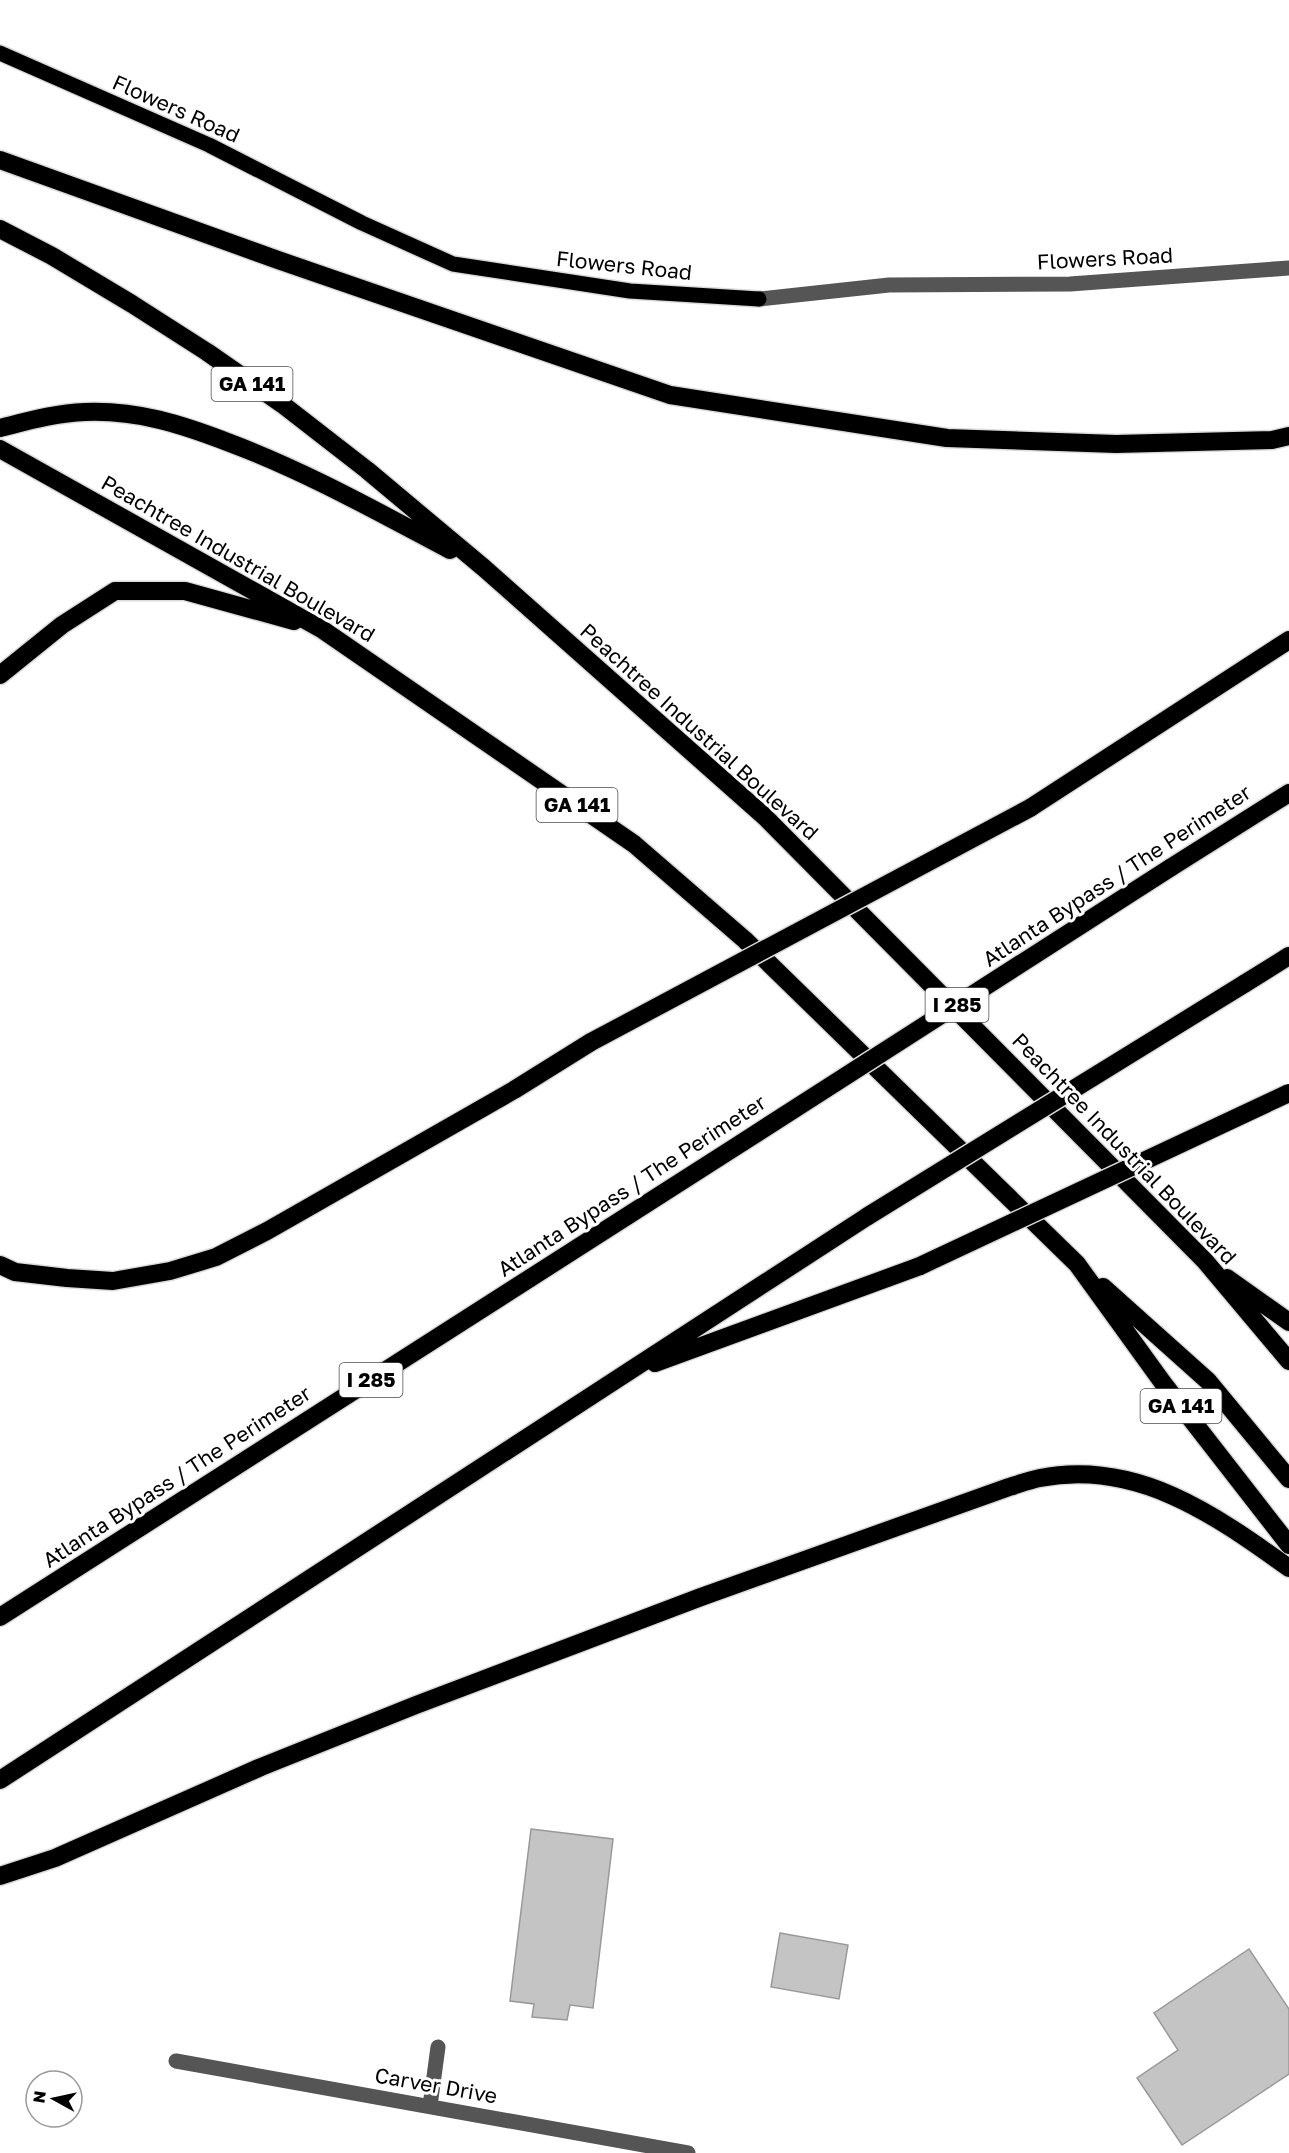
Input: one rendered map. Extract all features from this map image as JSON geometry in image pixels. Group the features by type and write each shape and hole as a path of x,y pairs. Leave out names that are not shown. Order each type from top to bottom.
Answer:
{"highway":[{"path":"0,160 267,256 670,395 947,438 1116,444 1272,440 1289,436"},
{"name":"Peachtree Industrial Boulevard","path":"0,229 52,256 132,303 282,404 367,470 484,568 765,817 1205,1261 1289,1361"},
{"path":"0,428 46,417 83,412 124,413 165,420 265,456 328,486 484,568"},
{"name":"Peachtree Industrial Boulevard","path":"0,449 323,630 634,844 745,940 1077,1264 1163,1383 1289,1545"},
{"path":"0,675 62,625 115,591 185,591 323,630"},
{"path":"0,1265 15,1272 113,1281 170,1271 216,1257 504,1096 591,1042 1030,808 1289,640"},
{"name":"Atlanta Bypass / The Perimeter","path":"0,1617 1289,793"},
{"path":"0,1780 868,1216 1289,956"},
{"path":"625,1374 920,1266 1289,1093"},
{"path":"1205,1261 1289,1322"},
{"path":"1077,1264 1208,1381 1289,1479"},
{"path":"0,1876 55,1858 261,1767 416,1705 790,1565 988,1494 1041,1478 1073,1474 1107,1475 1140,1482 1190,1503 1231,1526 1289,1568"}],"main road":[{"name":"Flowers Road","path":"0,53 209,145 362,223 453,264 630,291 759,298"}],"street":[{"name":"Flowers Road","path":"759,298 889,285 1070,284 1289,268"},
{"path":"430,2106 438,2047"},
{"name":"Carver Drive","path":"176,2061 688,2153"}],"building":[{"path":"531,1829 613,1839 593,2008 570,2005 567,2020 532,2017 534,2004 510,2001"},
{"path":"780,1933 848,1945 839,1999 771,1987"},
{"path":"1249,1949 1289,2009 1289,2074 1182,2145 1137,2078 1178,2050 1154,2013"}]}
